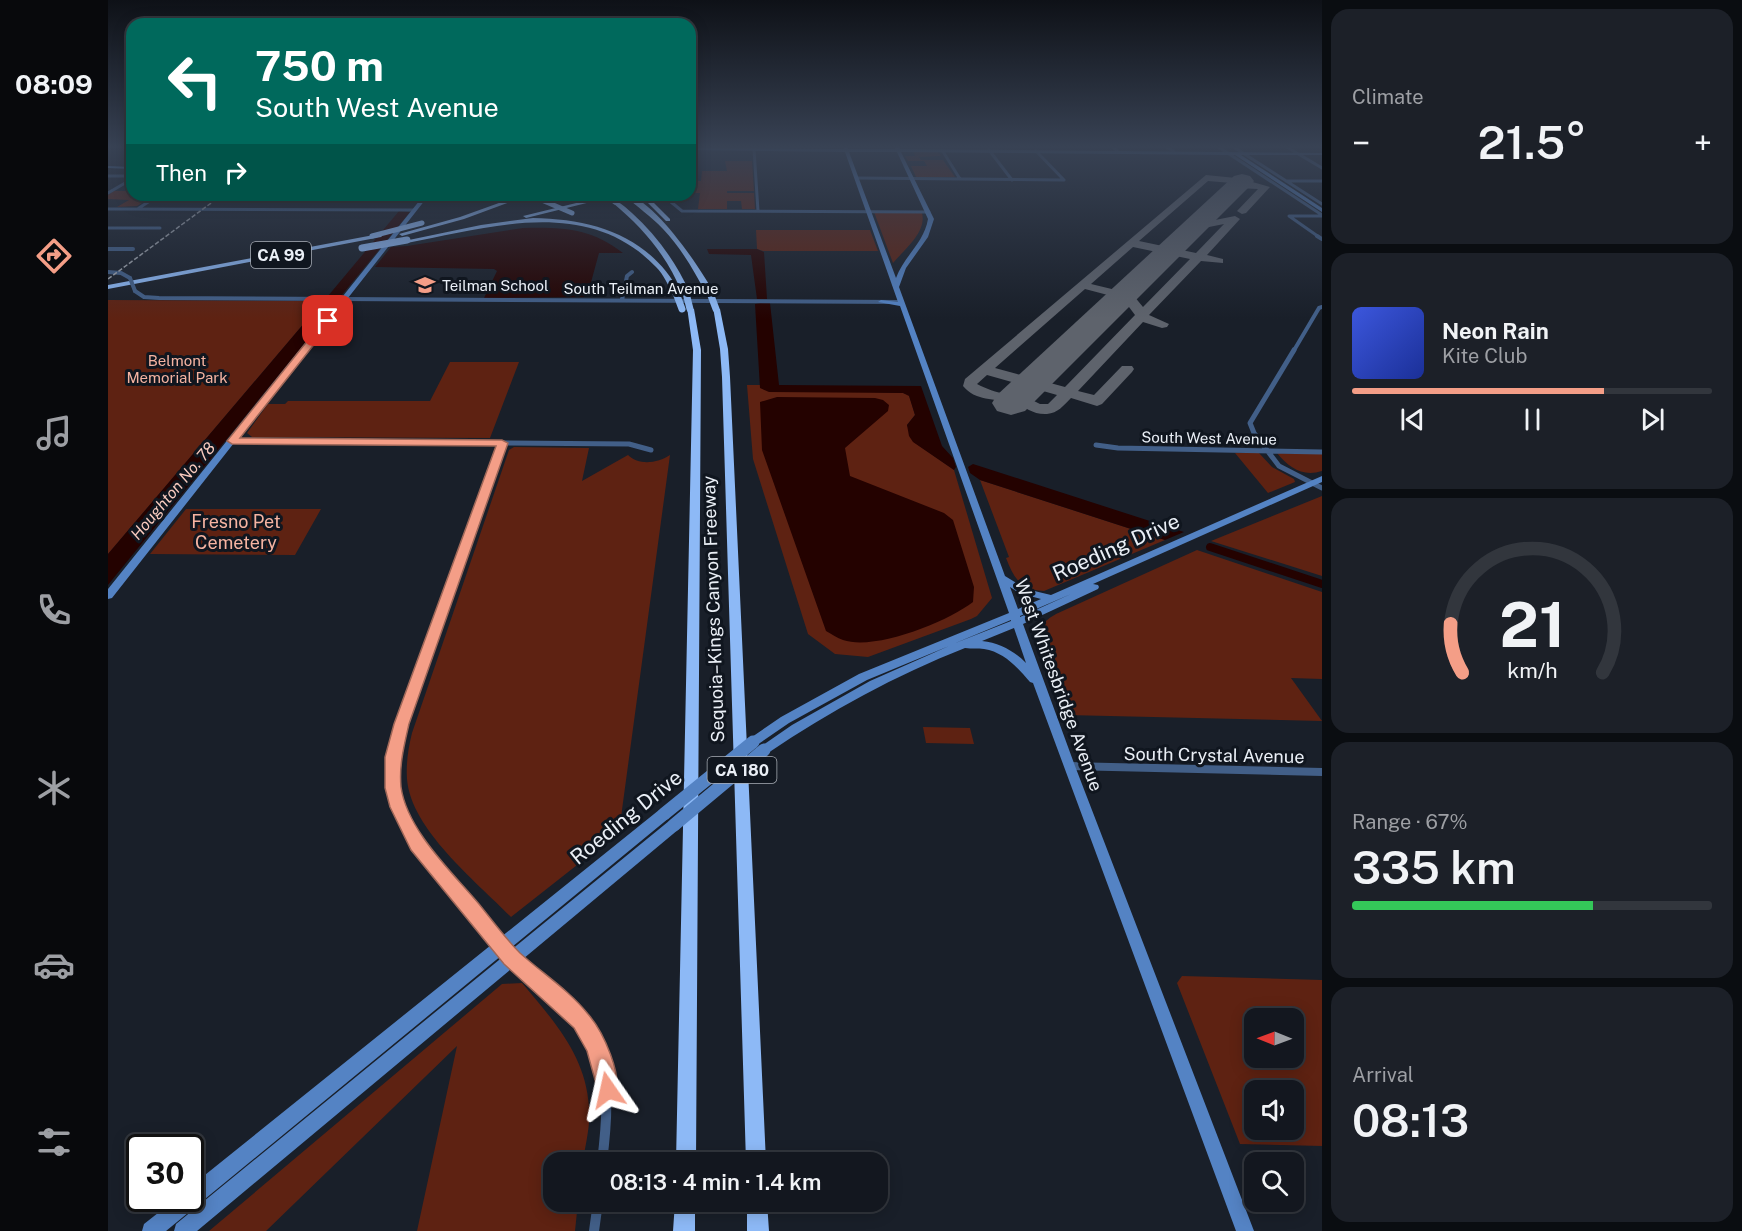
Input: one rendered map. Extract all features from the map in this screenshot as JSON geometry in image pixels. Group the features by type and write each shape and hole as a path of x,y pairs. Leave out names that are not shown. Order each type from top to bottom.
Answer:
{"highway":[{"path":"375,237 479,203"},
{"name":"CA 99","path":"405,236 492,203"},
{"name":"CA 99","path":"108,289 375,237 405,236 502,203"},
{"path":"550,203 629,240 660,267 686,309"},
{"path":"225,269 385,244 405,236 586,203"},
{"name":"Sequoia–Kings Canyon Freeway","path":"621,203 658,243 674,266 686,293 686,309 697,351 686,1152"},
{"name":"Sequoia–Kings Canyon Freeway","path":"639,203 668,230 695,265 716,309 724,350 756,1152"},
{"path":"643,203 666,218"},
{"path":"651,203 666,218 695,265"},
{"path":"405,236 507,224 563,222 588,225 612,233 634,245 660,267"},
{"name":"CA 99","path":"108,289 225,269 375,237"},
{"path":"684,1231 685,1212"},
{"path":"758,1212 758,1231"}],"main road":[{"path":"108,596 232,441 340,299 419,203"},
{"name":"West Whitesbridge Avenue","path":"866,203 1069,766 1245,1231"},
{"path":"897,286 897,274 930,232 931,219 924,203"},
{"path":"881,302 903,304"},
{"name":"Roeding Drive","path":"669,819 753,742 785,720 863,677 1016,619 1051,598 1320,485"},
{"name":"Roeding Drive","path":"151,1231 506,951 669,819 796,728 874,684 1320,485"},
{"path":"1001,578 1023,591 1051,598"},
{"path":"954,648 976,644 994,647 1020,663 1040,686"},
{"name":"Roeding Drive","path":"183,1231 506,951"}],"street":[{"path":"138,209 146,203"},
{"path":"673,203 682,211 928,212"},
{"path":"758,203 758,211"},
{"path":"1303,203 1322,216"},
{"path":"108,209 412,210"},
{"path":"1322,216 1289,216 1322,239"},
{"path":"108,228 160,228"},
{"path":"108,249 133,249"},
{"name":"South Teilman Avenue","path":"109,272 122,273 130,278 135,291 140,296 152,298 881,302"},
{"path":"622,300 627,276 632,272"},
{"path":"1320,485 1279,466 1251,430 1250,421 1321,307"},
{"path":"232,441 629,444 651,450"},
{"path":"502,443 402,724 393,757 393,788 398,807 413,837 506,951 581,1021 596,1046 608,1090 608,1116 603,1152"},
{"name":"South West Avenue","path":"1096,445 1118,448 1322,452"},
{"name":"South Crystal Avenue","path":"1069,766 1322,772"},
{"path":"594,1231 597,1212"}],"green space":[{"path":"123,203 141,203 137,206 117,207"},
{"path":"699,203 727,203 727,209 698,209"},
{"path":"741,203 755,203 755,209 742,209"},
{"path":"874,212 922,213 923,220 918,233 893,263"},
{"path":"756,230 870,230 878,251 763,251 757,249"},
{"name":"Belmont Memorial Park","path":"108,300 323,301 108,554"},
{"path":"450,362 519,362 490,438 252,437 247,433 268,404 285,404 288,401 430,401"},
{"path":"747,385 760,385 760,388 909,395 915,415 907,425 914,442 954,470 992,598 977,616 868,657 835,654 808,634 753,459"},
{"path":"514,447 589,448 582,481 628,455 638,461 649,462 670,455 619,832 511,917 464,871 433,836 411,798 407,768 412,733 509,450"},
{"path":"1235,453 1259,453 1272,467 1294,479 1295,482 1268,493"},
{"path":"1277,453 1322,454 1322,471 1309,473 1297,470"},
{"path":"980,480 1165,540 1044,591 1029,588 1019,582 1009,565 1006,558 1009,557"},
{"path":"1322,496 1322,576 1211,541"},
{"name":"Fresno Pet Cemetery","path":"186,509 321,509 295,555 150,554"},
{"path":"1197,550 1322,592 1322,679 1291,678 1322,721 1066,715 1041,646 1040,635 1044,623 1056,614"},
{"path":"923,727 970,728 974,744 926,743"},
{"path":"1182,976 1322,980 1322,1146 1240,1144 1177,983"},
{"path":"522,983 556,1025 582,1071 589,1107 584,1152 543,1152 543,1212 577,1212 575,1231 417,1231 457,1046 266,1231 209,1231 502,984"}],"water":[{"path":"399,211 410,212 341,296 328,296"},
{"path":"523,228 563,229 588,234 623,253 599,253 587,297 484,298 497,271 494,269 375,267 391,247"},
{"path":"707,249 757,249 764,252 767,299 757,299 751,255 709,254"},
{"name":"Houghton No. 78","path":"323,301 338,302 108,585 108,554"},
{"path":"770,303 779,385 921,386 942,446 953,458 956,467 954,470 913,442 909,436 907,425 915,415 909,396 903,393 769,392 760,388 755,304"},
{"path":"777,397 875,398 889,405 888,411 845,448 850,476 944,513 953,520 974,587 973,602 929,626 873,642 843,640 826,631 762,450 760,402"},
{"path":"973,464 1184,532 1165,540 980,480 970,473 968,467"}],"waterway":[{"path":"1210,547 1322,584"}],"taxiway":[{"path":"1082,285 1177,203"},
{"path":"1242,211 1249,203"},
{"path":"1194,227 1235,219 1199,257"},
{"path":"1131,243 1199,257"},
{"path":"1142,315 1199,257"},
{"path":"1199,257 1219,261"},
{"path":"1068,393 1053,408 1040,409 1019,399 1020,394 1015,397 1002,398 981,392 970,386 970,382 1082,285"},
{"path":"1082,285 1123,295"},
{"path":"1125,293 1142,315"},
{"path":"1068,393 1142,315"},
{"path":"1142,315 1162,324"},
{"path":"1068,393 1097,401 1127,369"},
{"path":"985,370 1068,393"}],"runway":[{"path":"1011,403 1219,203"}],"railway":[{"path":"108,279 211,203"}],"place":[{"name":"Teilman School","path":"425,285"}],"route":[{"path":"328,321 232,441 502,443 402,724 393,757 393,788 405,823 418,844 511,957 581,1021 596,1046 608,1090"}]}
